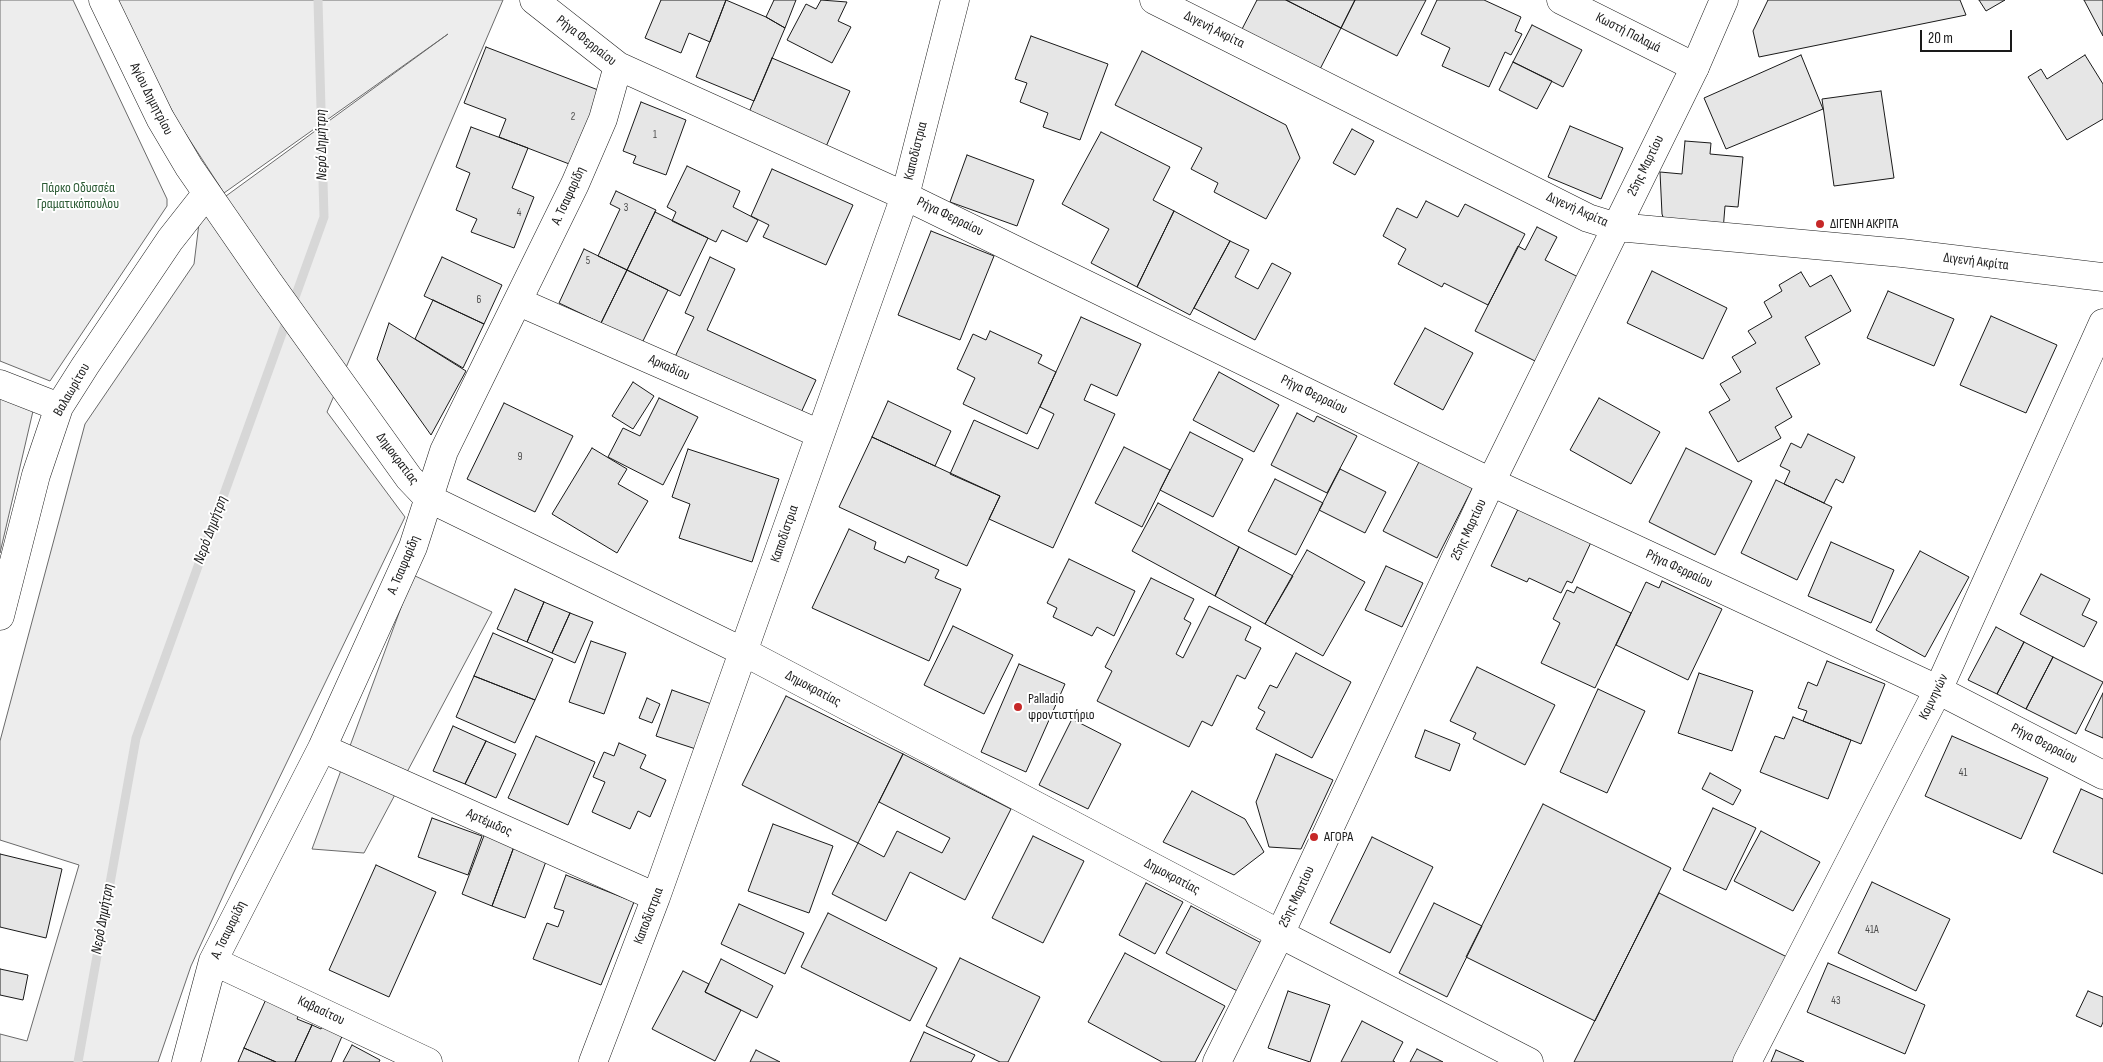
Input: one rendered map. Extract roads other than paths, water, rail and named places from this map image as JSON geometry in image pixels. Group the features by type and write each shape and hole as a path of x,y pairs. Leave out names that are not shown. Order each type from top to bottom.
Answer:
{"street":[{"name":"Αγίου Δημητρίου","path":"103,0 160,118 207,193"},
{"name":"Ρήγα Φερραίου","path":"534,0 618,66 905,196 1491,482 1938,690 2103,775"},
{"name":"Καποδίστρια","path":"593,1062 656,898 905,196 955,0"},
{"name":"Διγενή Ακρίτα","path":"1154,0 1588,218 1617,227 1883,251 2103,277"},
{"name":"Κωστή Παλαμά","path":"1562,0 1695,67"},
{"name":"25ης Μαρτίου","path":"1217,1062 1280,934 1491,482 1695,67 1724,0"},
{"name":"Α. Τσαφαρίδη","path":"186,1062 214,961 322,748 413,547 444,451 519,302 575,184 603,119 618,66"},
{"name":"Δημοκρατίας","path":"207,193 409,478 428,498 744,652 1280,934 1529,1062"},
{"name":"Βαλαωρίτου","path":"2,601 34,482 59,407 170,240 207,193"},
{"name":"Αρκαδίου","path":"519,302 820,434"},
{"name":"Κομνηνών","path":"1747,1062 1938,690 2103,323"},
{"path":"0,384 59,407"},
{"name":"Αρτέμιδος","path":"322,748 656,898"},
{"name":"Καβασίτου","path":"214,961 428,1062"}],"waterway":[{"name":"Νερό Δημήτρη","path":"78,1062 136,738 324,217 318,0"}],"place":[{"name":"ΔΙΓΕΝΗ ΑΚΡΙΤΑ","path":"1820,224"},
{"name":"Palladio φροντιστήριο","path":"1018,707"},
{"name":"ΑΓΟΡΑ","path":"1314,837"}],"park label":[{"name":"Πάρκο Οδυσσέα Γραματικόπουλου","path":"78,196"}]}
